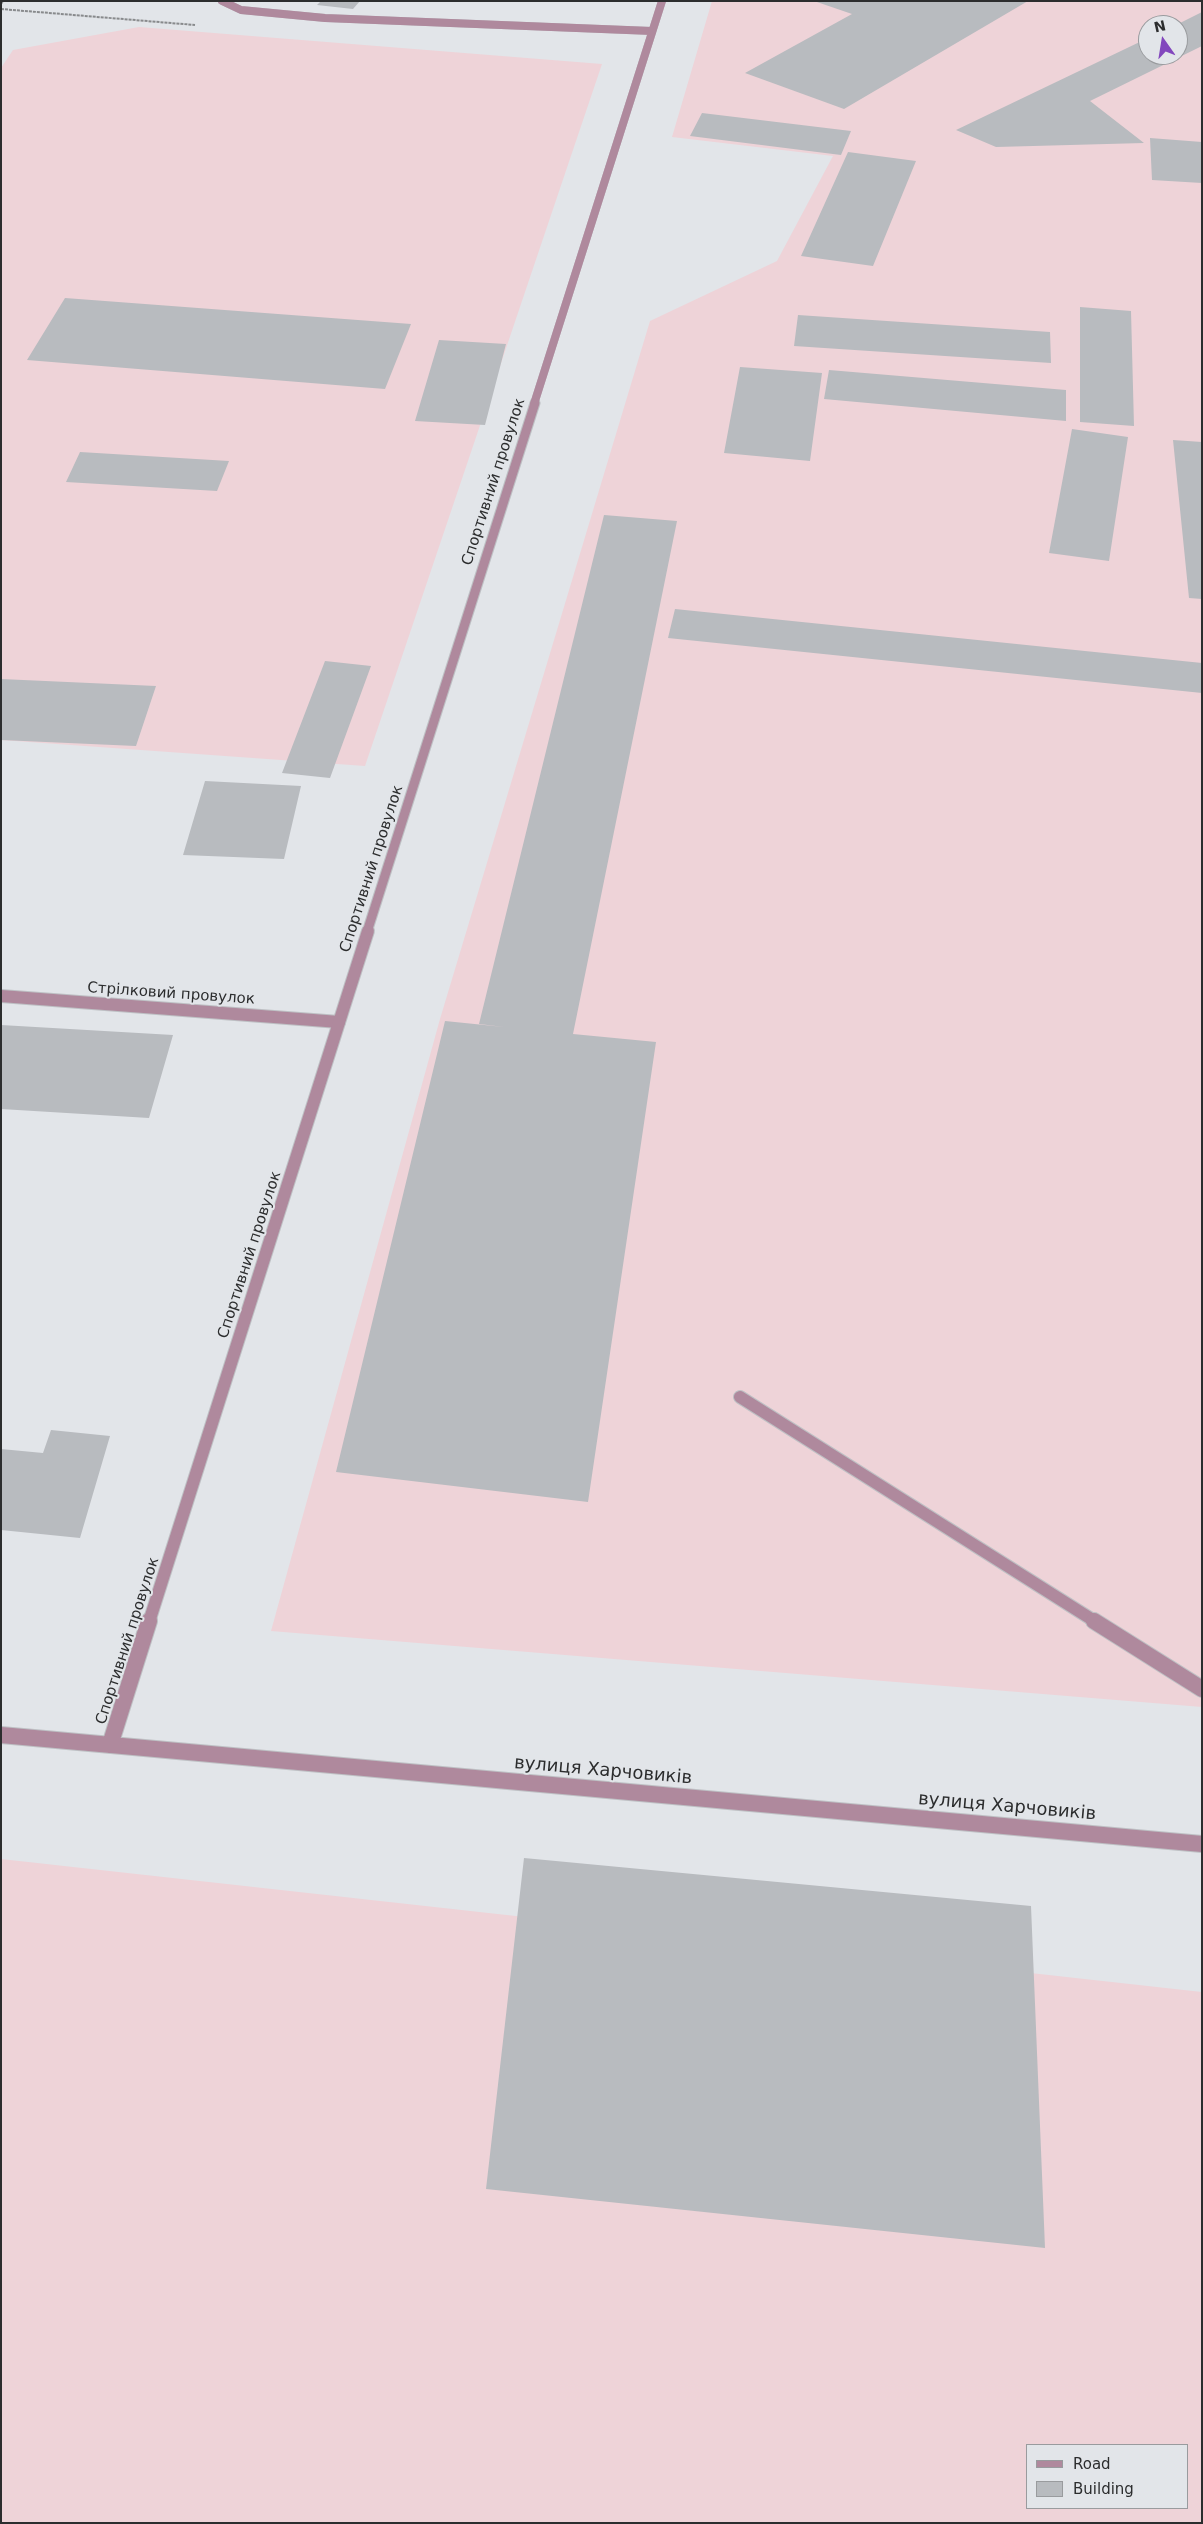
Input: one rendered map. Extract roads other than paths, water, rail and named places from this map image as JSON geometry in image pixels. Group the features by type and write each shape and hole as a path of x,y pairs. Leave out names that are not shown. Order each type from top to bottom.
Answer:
{"street":[{"path":"222,1 241,10 325,18 652,31"},
{"name":"Спортивний провулок","path":"110,1745 662,1"},
{"name":"Стрілковий провулок","path":"1,996 339,1022"},
{"path":"740,1397 1202,1689"},
{"name":"вулиця Харчовиків","path":"1,1735 1202,1844"}]}
